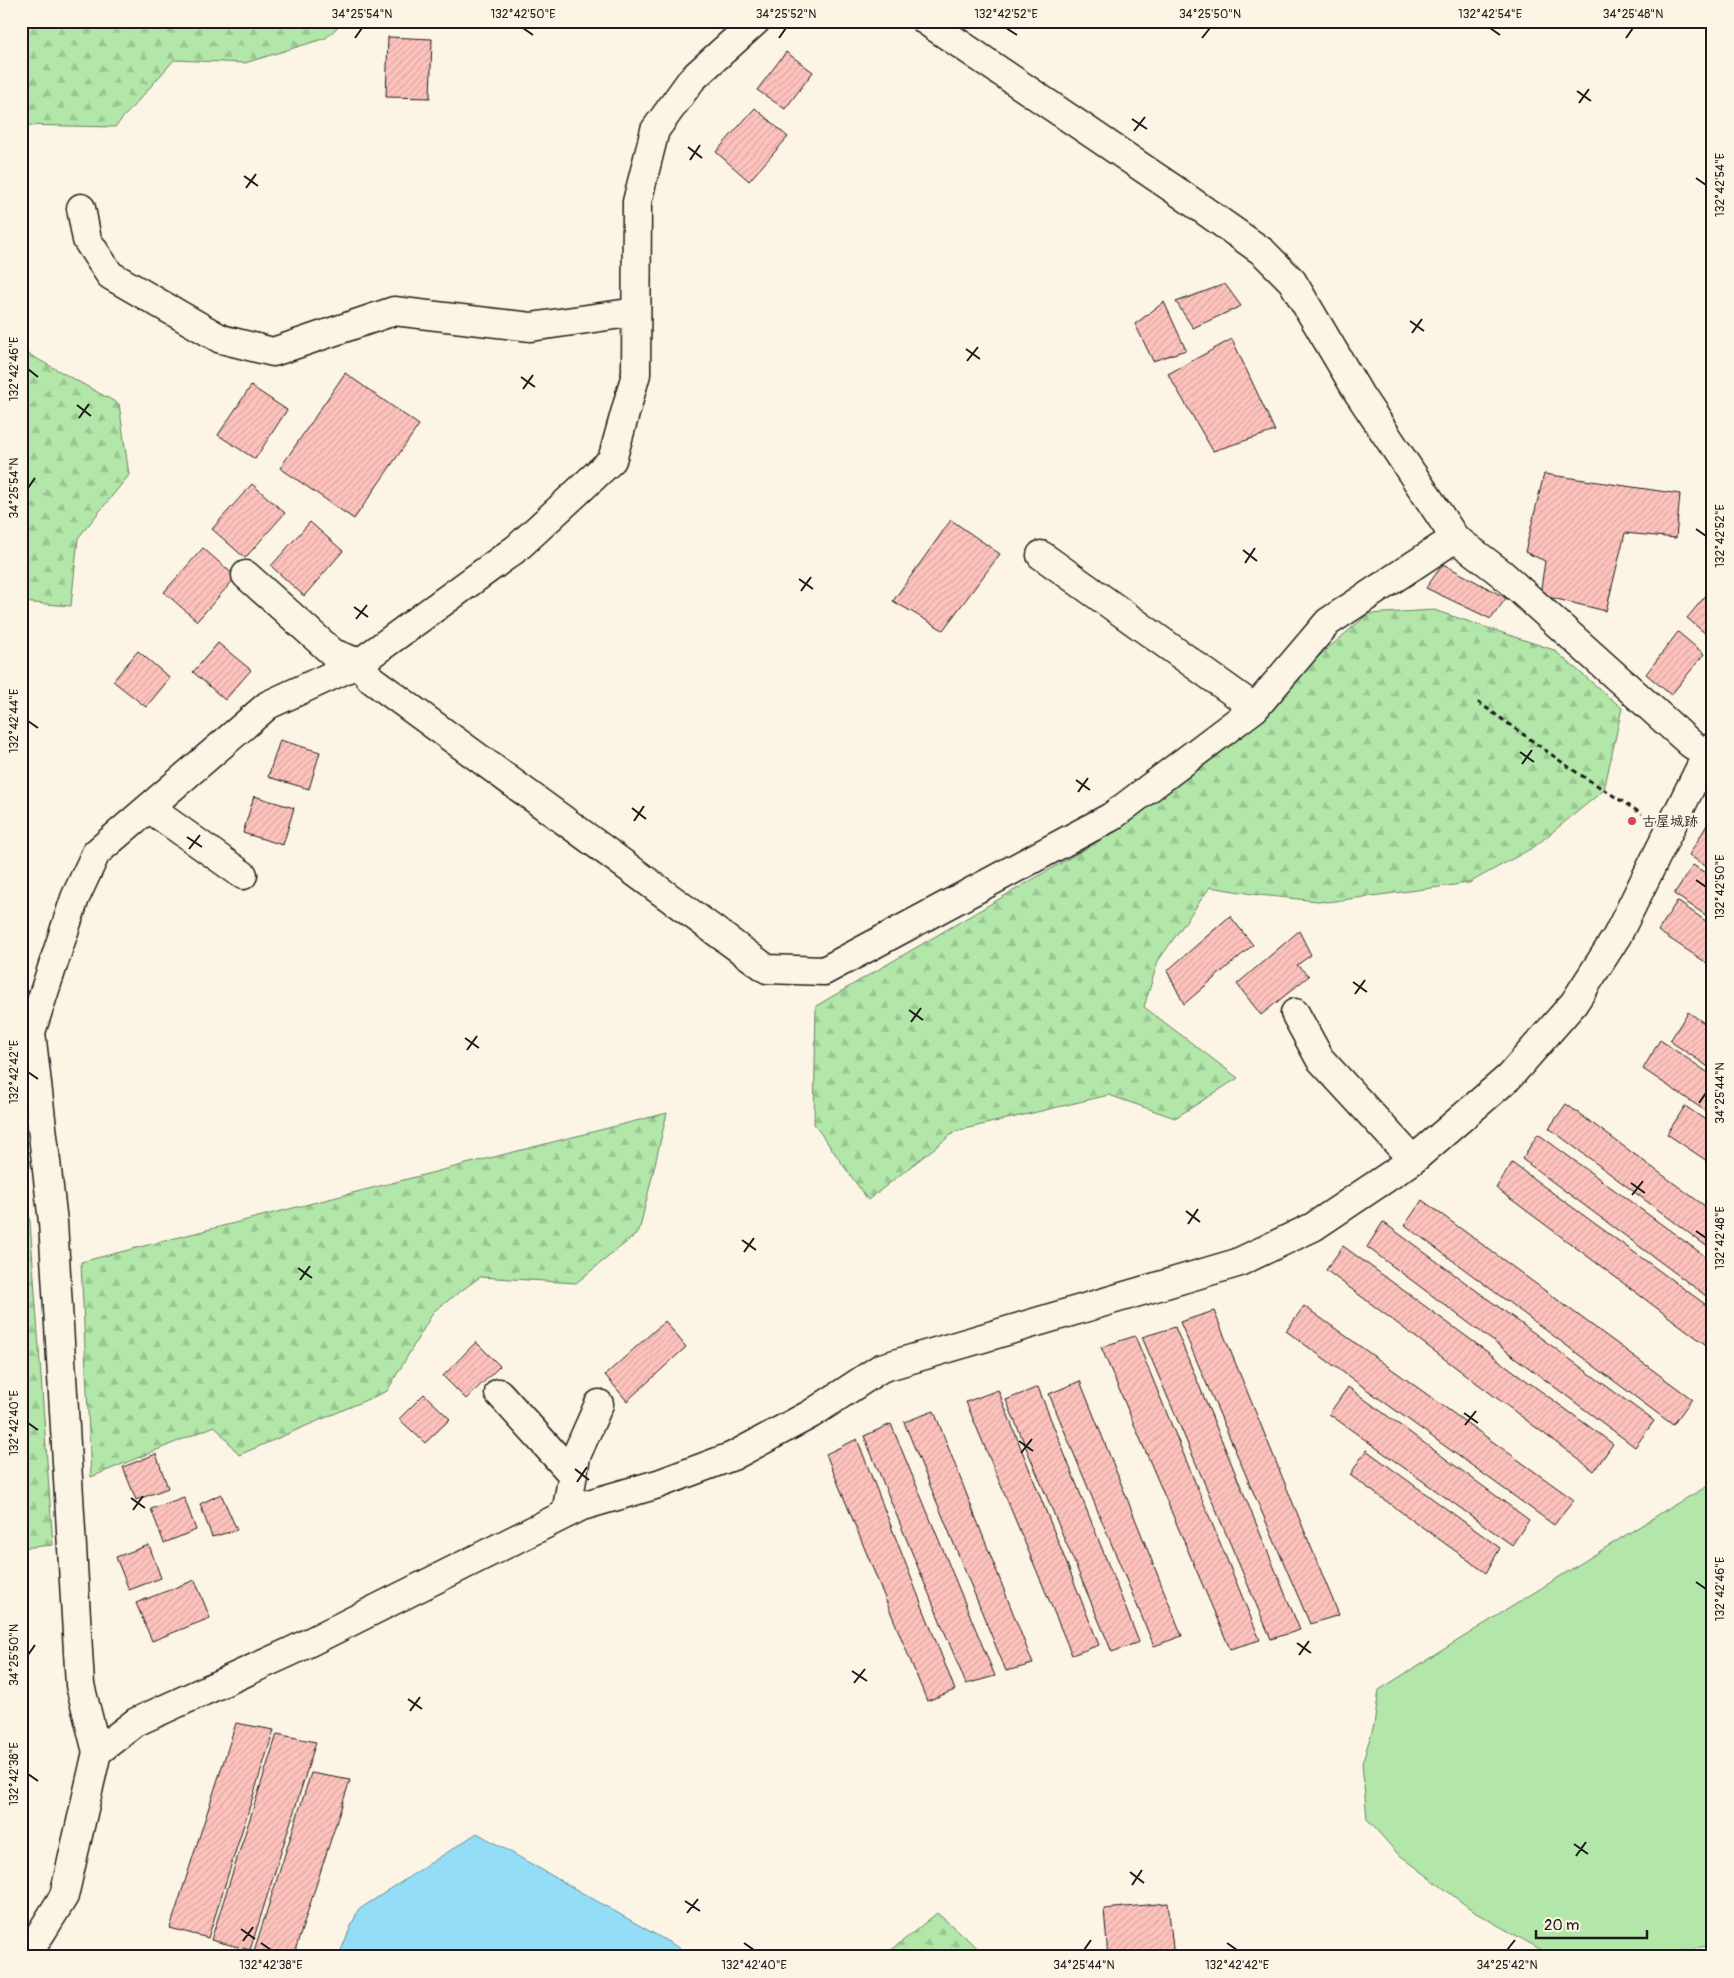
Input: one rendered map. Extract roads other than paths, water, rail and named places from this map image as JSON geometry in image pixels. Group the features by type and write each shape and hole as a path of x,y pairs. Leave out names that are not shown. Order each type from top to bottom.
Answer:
{"street":[{"path":"26,1957 64,1896 97,1752 80,1685 53,1222 31,1032 75,898 96,853 268,705 359,663 516,548 612,460 636,374 637,202 655,130 692,79 756,21"},
{"path":"97,1752 136,1722 292,1651 582,1506 658,1484 733,1456 811,1414 881,1368 1237,1264 1313,1227 1413,1160 1509,1076 1574,1003 1617,936 1711,754 1691,744 1501,573 1455,538 1359,394 1292,281 1263,252 926,21"},
{"path":"81,208 87,240 110,275 220,339 274,352 394,310 531,327 636,312"},
{"path":"246,575 333,653 359,663 371,679 767,969 824,971 1111,818 1255,708 1328,622 1455,538"},
{"path":"1041,555 1255,708"},
{"path":"149,808 243,875"},
{"path":"1295,1013 1320,1059 1413,1160"},
{"path":"499,1393 572,1474"},
{"path":"566,1514 576,1456 599,1404"}],"water":[{"path":"21,1164 30,1222 21,1221"},
{"path":"477,1833 695,1957 338,1957 358,1910"}],"place":[{"name":"古屋城跡","path":"1632,821"}]}
